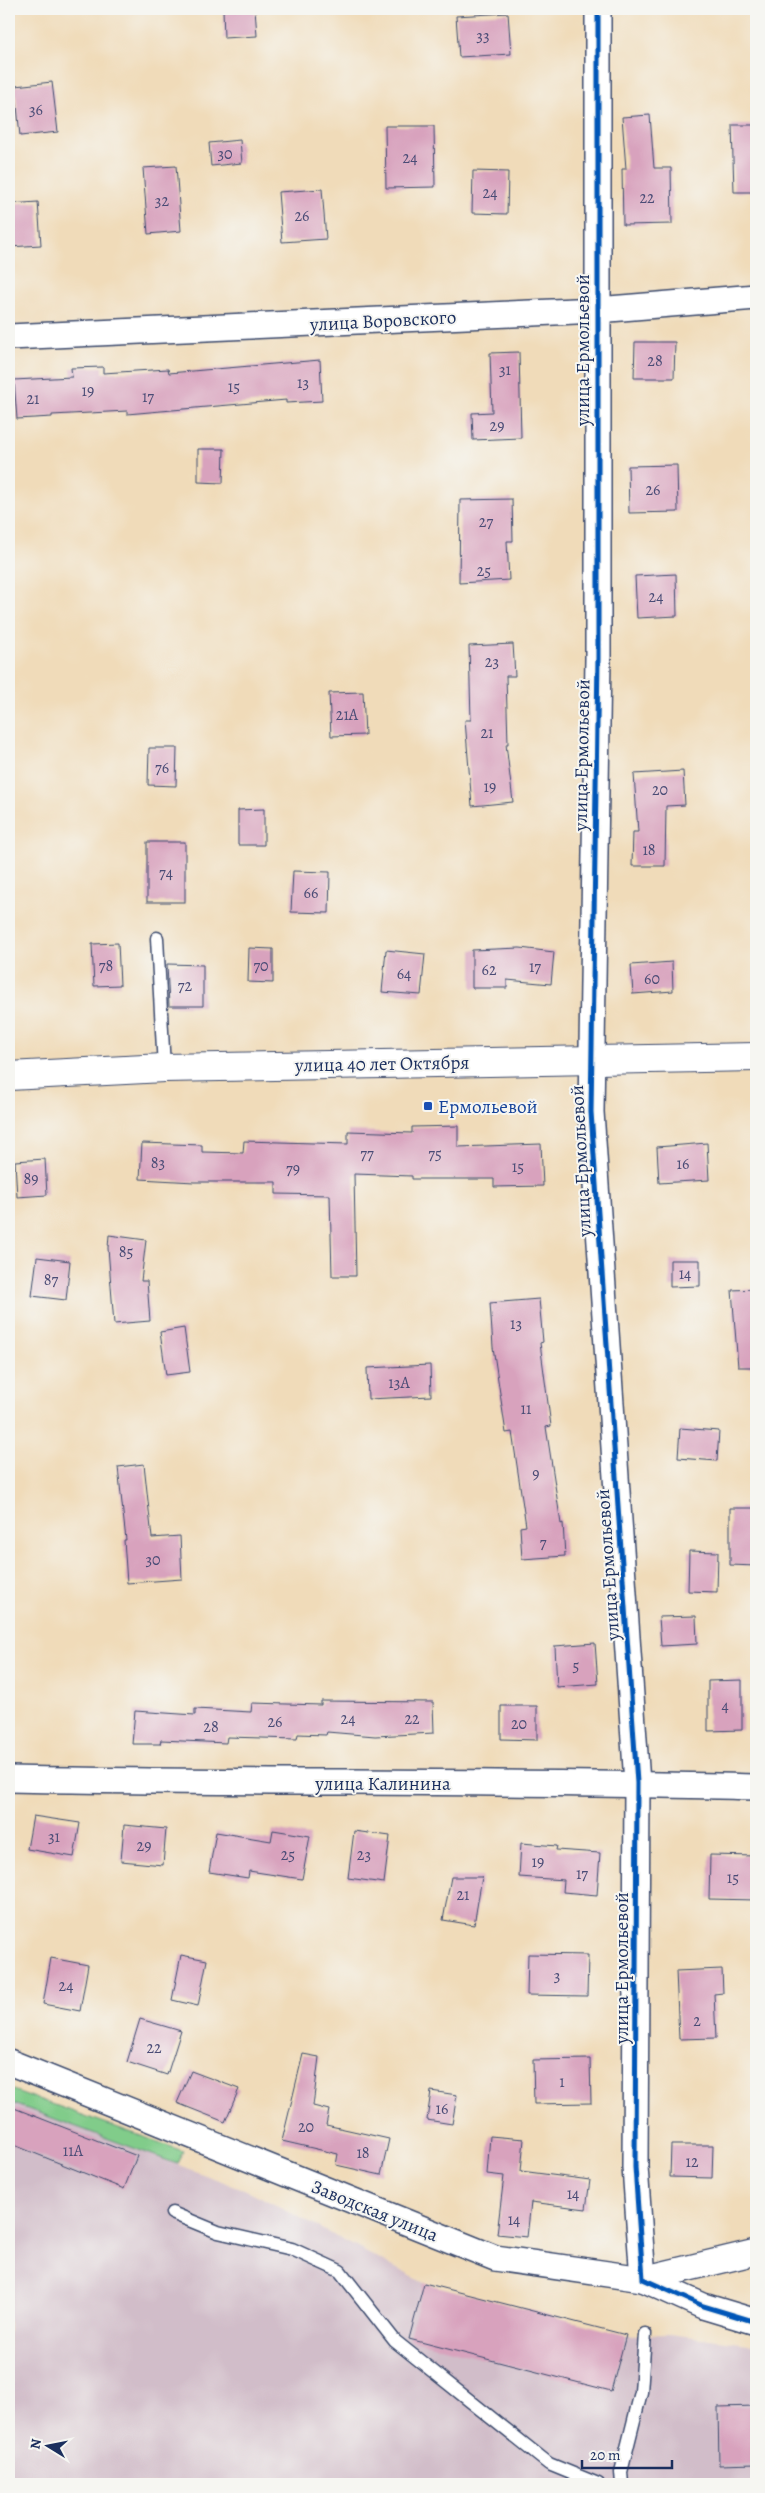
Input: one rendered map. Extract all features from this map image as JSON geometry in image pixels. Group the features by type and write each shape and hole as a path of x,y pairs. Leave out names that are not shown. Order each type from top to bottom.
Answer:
{"street":[{"name":"улица Ермольевой","path":"598,9 598,658 591,1058 592,1122 637,1784 635,2168 643,2279"},
{"name":"улица Воровского","path":"9,338 597,310 756,297"},
{"name":"улица 40 лет Октября","path":"9,1076 164,1068 591,1058 756,1057"},
{"name":"улица Калинина","path":"9,1779 220,1783 637,1784 756,1787"},
{"name":"Заводская улица","path":"9,2062 495,2258 643,2279 756,2252"},
{"path":"643,2279 703,2306 756,2322"}],"lane":[{"path":"157,938 164,1068"},
{"path":"172,2213 218,2232 292,2249 340,2271 395,2341 549,2464 598,2484"},
{"path":"622,2484 621,2472 641,2392 645,2334"}],"shaded area":[{"path":"9,2102 251,2192 424,2283 625,2335 670,2334 756,2345 756,2484 9,2484"}],"green space":[{"path":"9,2089 183,2151 177,2164 9,2102"}],"building":[{"path":"223,9 255,9 257,36 224,38"},
{"path":"508,13 511,54 459,57 456,16"},
{"path":"52,82 58,132 20,136 15,86"},
{"path":"650,115 654,168 671,168 672,224 623,225 622,169 626,169 622,117"},
{"path":"732,125 756,125 756,192 734,192"},
{"path":"385,126 434,126 435,187 386,188"},
{"path":"240,140 242,163 211,166 209,143"},
{"path":"176,166 181,231 148,234 143,168"},
{"path":"473,171 508,172 507,214 472,213"},
{"path":"322,189 326,239 282,242 278,192"},
{"path":"38,202 41,245 9,247 9,204"},
{"path":"635,342 675,342 674,378 634,378"},
{"path":"519,352 521,438 473,440 472,413 492,412 490,353"},
{"path":"320,360 322,401 286,403 286,400 127,414 127,411 17,419 14,380 72,377 71,368 103,367 103,373 168,369 169,373"},
{"path":"198,449 224,449 223,483 198,482"},
{"path":"677,465 678,512 629,513 628,466"},
{"path":"512,499 513,541 507,541 509,580 459,583 460,500"},
{"path":"676,574 677,616 637,618 635,576"},
{"path":"513,644 515,676 506,676 508,744 506,744 513,802 472,806 465,720 471,720 469,646"},
{"path":"363,692 365,735 331,736 329,693"},
{"path":"149,748 177,748 176,786 148,785"},
{"path":"683,771 685,805 666,806 665,866 632,866 633,832 638,832 634,774"},
{"path":"264,809 264,845 238,845 238,810"},
{"path":"147,842 185,842 185,902 147,902"},
{"path":"293,871 330,872 329,913 291,912"},
{"path":"118,943 120,985 94,986 92,944"},
{"path":"249,948 273,949 273,983 248,982"},
{"path":"520,948 554,952 551,984 507,980 507,988 472,988 472,950"},
{"path":"386,950 425,954 421,995 382,992"},
{"path":"672,962 673,991 633,994 631,965"},
{"path":"167,964 203,965 203,1006 169,1006"},
{"path":"458,1126 458,1147 541,1144 543,1186 494,1187 494,1179 412,1179 412,1176 354,1174 356,1276 332,1276 330,1195 276,1194 276,1182 194,1182 140,1179 142,1143 202,1145 202,1152 243,1153 244,1141 348,1144 348,1131 412,1133 412,1127"},
{"path":"707,1143 709,1180 659,1183 657,1147"},
{"path":"45,1159 47,1195 17,1197 15,1161"},
{"path":"109,1235 146,1240 141,1281 147,1281 150,1321 114,1324 108,1248"},
{"path":"37,1257 70,1261 66,1300 32,1296"},
{"path":"670,1260 700,1260 700,1286 670,1287"},
{"path":"756,1289 756,1367 738,1367 732,1290"},
{"path":"539,1299 543,1342 540,1343 551,1426 546,1427 561,1524 563,1523 565,1556 522,1559 520,1527 526,1526 512,1432 506,1433 493,1347 490,1303"},
{"path":"184,1328 190,1372 166,1375 160,1332"},
{"path":"430,1365 431,1396 368,1399 367,1368"},
{"path":"680,1428 719,1431 717,1461 678,1458"},
{"path":"144,1464 152,1538 180,1536 182,1579 127,1583 124,1540 126,1540 118,1467"},
{"path":"730,1508 756,1508 756,1566 730,1565"},
{"path":"689,1551 718,1552 717,1592 688,1591"},
{"path":"696,1616 697,1644 661,1646 659,1617"},
{"path":"595,1643 598,1684 557,1687 555,1646"},
{"path":"742,1680 742,1730 708,1731 708,1681"},
{"path":"321,1701 433,1702 434,1733 375,1736 327,1732 326,1735 298,1734 297,1739 227,1737 226,1743 161,1740 160,1744 132,1744 135,1711 195,1715 195,1709 251,1712 252,1703 321,1705"},
{"path":"501,1706 537,1706 537,1740 501,1739"},
{"path":"33,1816 80,1823 74,1857 27,1849"},
{"path":"124,1825 166,1829 163,1865 121,1861"},
{"path":"273,1830 310,1836 302,1879 249,1871 248,1878 209,1872 216,1832 271,1841"},
{"path":"354,1831 390,1836 384,1883 348,1878"},
{"path":"521,1843 557,1846 556,1850 600,1853 597,1895 563,1892 564,1880 519,1877"},
{"path":"710,1855 756,1856 756,1900 709,1899"},
{"path":"451,1877 482,1877 474,1925 443,1920"},
{"path":"528,1954 588,1955 587,1996 527,1995"},
{"path":"181,1955 207,1960 198,2006 172,2000"},
{"path":"51,1958 88,1965 80,2011 43,2004"},
{"path":"722,1969 723,1993 714,1994 716,2038 679,2039 676,1971"},
{"path":"140,2019 181,2031 167,2075 127,2062"},
{"path":"303,2054 319,2057 313,2106 329,2110 326,2125 389,2139 381,2175 336,2165 338,2154 282,2141"},
{"path":"590,2059 591,2103 534,2104 533,2060"},
{"path":"191,2071 239,2089 225,2122 177,2103"},
{"path":"431,2091 457,2095 452,2124 427,2120"},
{"path":"9,2106 137,2156 124,2189 9,2143"},
{"path":"490,2136 524,2139 521,2171 590,2180 586,2209 531,2202 527,2237 497,2234 504,2176 487,2174"},
{"path":"671,2145 713,2145 712,2178 670,2177"},
{"path":"424,2283 626,2335 611,2391 409,2339"},
{"path":"756,2406 756,2464 719,2465 718,2407"}],"cycle path":[{"path":"598,9 598,658 591,1112 637,1783 635,2167 643,2279 703,2306 756,2322"}],"place":[{"name":"Ермольевой","path":"428,1106"}]}
